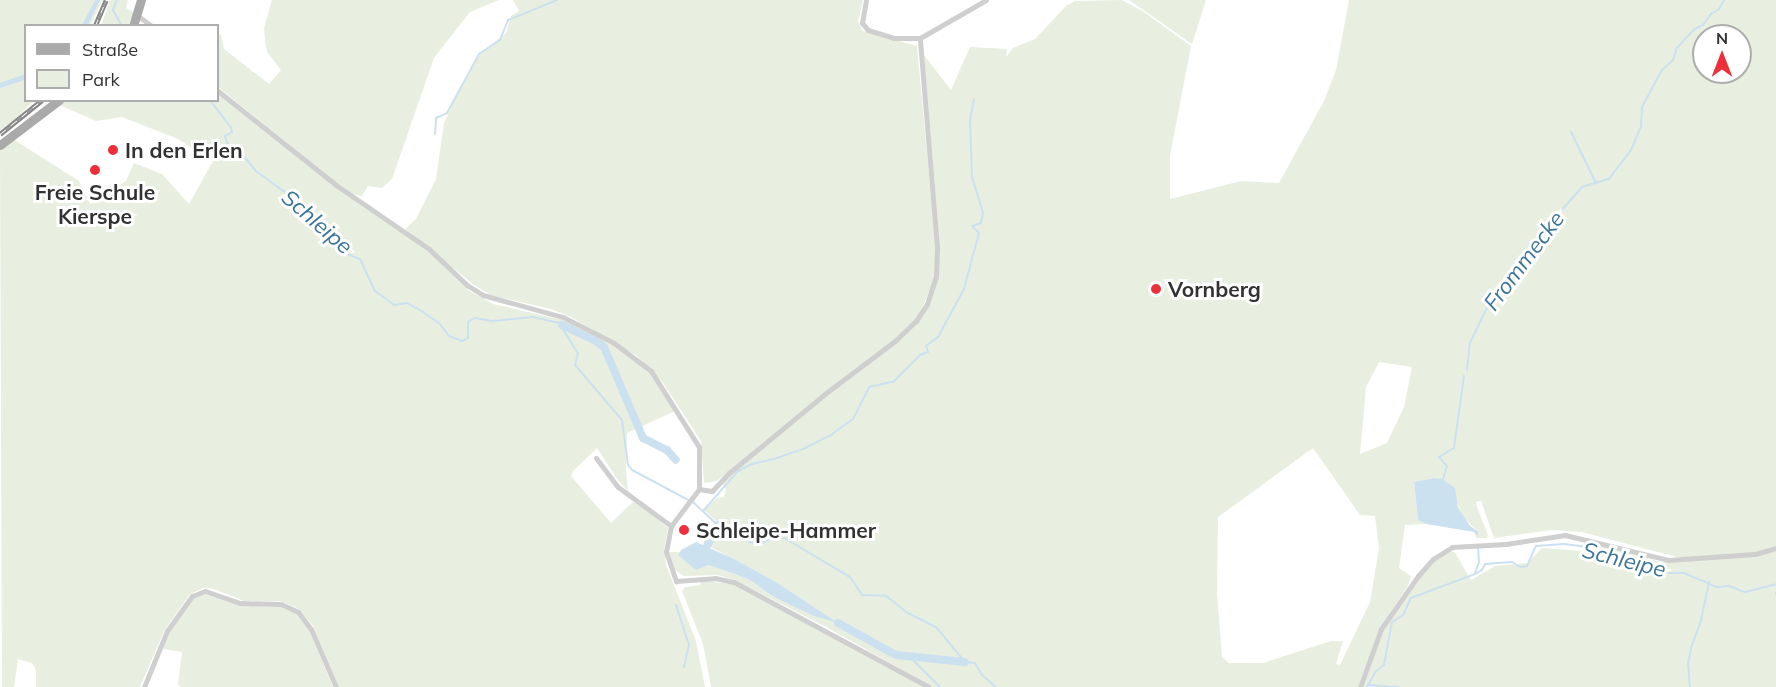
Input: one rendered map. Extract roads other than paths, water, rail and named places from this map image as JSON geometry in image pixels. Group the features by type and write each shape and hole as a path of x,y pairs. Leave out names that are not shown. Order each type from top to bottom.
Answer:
{"main road":[{"path":"135,21 141,0"},
{"path":"0,145 58,102"}],"street":[{"path":"866,0 862,23 868,30 894,38 920,38 986,0"},
{"path":"699,489 712,491 729,473 826,393 896,340 915,321 927,304 936,277 938,247 920,38"},
{"path":"219,92 336,185 429,249 467,285 483,295 563,317 614,343 636,358 660,382 695,437 700,459 699,489 671,526 666,552 676,581 715,578 734,582 929,687"},
{"path":"596,458 618,487 671,526"},
{"path":"1360,687 1381,629 1414,581 1433,559 1452,547 1506,544 1565,536 1668,560 1755,554 1776,548"},
{"path":"144,687 167,631 192,596 205,591 240,603 281,604 298,612 311,629 336,687"}],"water":[{"path":"95,0 100,0 88,24 83,24"},
{"path":"24,74 24,80 0,88 0,83"},
{"path":"1433,478 1442,479 1455,488 1458,507 1470,526 1478,531 1478,536 1474,532 1426,524 1418,520 1414,482"},
{"path":"696,542 776,582 838,623 814,616 772,596 750,580 732,573 708,565 696,570 678,555 681,550"}],"waterway":[{"name":"Schleipe","path":"117,0 113,10 121,24"},
{"path":"435,134 436,118 447,113 479,54 500,40 508,20 557,0"},
{"name":"Frommecke","path":"1467,370 1470,343 1490,301 1513,271 1543,243 1558,214 1582,187 1609,179 1631,150 1641,126 1642,107 1662,70 1673,60 1677,48 1693,30 1703,25 1711,14 1719,9 1724,0"},
{"path":"703,511 738,471 752,464 803,449 832,434 853,419 869,387 894,381 920,355 928,352 926,346 938,337 964,289 979,233 972,226 981,223 983,213 972,177 970,120 974,99"},
{"name":"Schleipe","path":"212,102 231,128 232,132 225,136 227,143 241,153 256,171 301,204 311,217 322,221 338,245 349,255 360,259 375,291 394,305 407,303 423,312 439,323 449,336 462,341 468,338 468,322 475,318 492,321 533,317 559,323 578,353 575,365 622,420 628,465 632,470 694,503 718,525 735,533 743,533 749,542 761,544 775,536 786,539 850,577 862,595 886,596 908,613 936,627 965,662 975,663 982,675 996,687"},
{"path":"1571,132 1596,183"},
{"path":"562,325 604,347 643,438 667,450 676,460"},
{"name":"Frommecke","path":"1442,482 1447,466 1439,457 1454,448 1464,376"},
{"name":"Schleipe","path":"716,529 718,525"},
{"path":"707,546 713,534"},
{"name":"Schleipe","path":"1367,687 1376,671 1384,665 1392,622 1403,615 1411,598 1475,574 1482,570 1485,564 1512,562 1520,567 1527,566 1536,546 1564,544 1588,547 1600,553 1610,553 1629,563 1666,573 1684,573 1717,587 1729,586 1745,592 1776,584"},
{"name":"Frommecke","path":"1475,573 1479,562 1478,547"},
{"path":"1690,687 1688,664 1709,582"},
{"path":"676,605 689,645 684,667"},
{"path":"838,623 896,655 965,662"},
{"path":"910,657 940,687"},
{"path":"1369,685 1399,687"}],"railway":[{"path":"96,24 106,0"},
{"path":"0,134 40,102"}],"place":[{"name":"In den Erlen","path":"113,150"},
{"name":"Freie Schule Kierspe","path":"95,170"},
{"name":"Vornberg","path":"1156,289"},
{"name":"Schleipe-Hammer","path":"684,530"}]}
